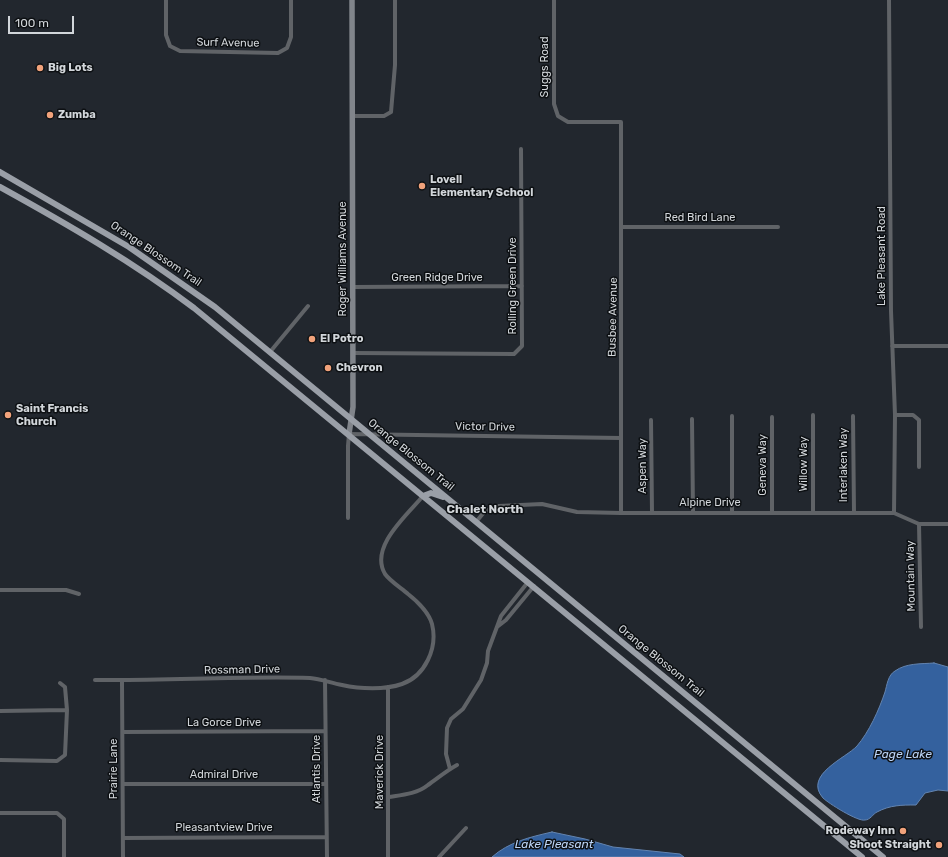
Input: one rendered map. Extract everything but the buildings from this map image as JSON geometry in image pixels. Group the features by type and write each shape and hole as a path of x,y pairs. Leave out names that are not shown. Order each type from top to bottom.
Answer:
{"main road":[{"name":"Orange Blossom Trail","path":"0,172 129,247 215,307 883,857"},
{"path":"2,188 9,177"},
{"name":"Orange Blossom Trail","path":"2,188 71,227 122,258 170,290 262,362 350,434 423,496 862,857"},
{"path":"71,227 77,216"},
{"path":"170,290 178,280"},
{"path":"262,362 270,352"},
{"path":"423,496 431,493 447,498"},
{"path":"620,657 628,647"}],"street":[{"name":"Surf Avenue","path":"166,0 166,35 170,46 180,51 278,53 287,48 291,37 291,0"},
{"name":"Roger Williams Avenue","path":"348,518 348,446 353,407 352,0"},
{"path":"352,116 384,116 392,112 395,64 395,0"},
{"name":"Suggs Road","path":"554,0 554,104 558,116 568,122 622,122"},
{"name":"Lake Pleasant Road","path":"889,0 894,512"},
{"name":"Busbee Avenue","path":"621,513 622,122"},
{"name":"Rolling Green Drive","path":"353,353 514,354 522,346 521,149"},
{"name":"Red Bird Lane","path":"622,227 778,227"},
{"name":"Green Ridge Drive","path":"353,287 522,286"},
{"path":"270,352 308,306"},
{"path":"892,346 948,346"},
{"name":"Willow Way","path":"813,415 813,513"},
{"path":"894,415 913,415 919,420 919,468"},
{"path":"732,416 732,512"},
{"name":"Interlaken Way","path":"853,416 854,513"},
{"name":"Geneva Way","path":"772,417 772,513"},
{"path":"692,419 693,512"},
{"name":"Aspen Way","path":"651,420 652,512"},
{"name":"Victor Drive","path":"350,434 371,436 621,438"},
{"name":"Rossman Drive","path":"95,680 310,678 326,680 356,688 388,687 402,684 420,671 430,658 433,644 432,624 424,610 412,597 386,575 381,561 384,544 423,496"},
{"name":"Alpine Drive","path":"476,522 485,511 499,506 542,504 577,512 894,512 919,524 948,524"},
{"name":"Mountain Way","path":"919,524 921,627"},
{"path":"450,769 446,754 447,728 451,719 463,709 481,680 495,629 501,616 528,582"},
{"path":"495,629 506,620 534,586"},
{"path":"0,590 66,590 79,594"},
{"name":"Prairie Lane","path":"122,680 123,857"},
{"name":"Atlantis Drive","path":"326,680 326,857"},
{"path":"0,760 57,761 62,759 67,750 67,710 65,687 60,683"},
{"name":"Maverick Drive","path":"388,687 388,857"},
{"path":"0,711 67,710"},
{"name":"La Gorce Drive","path":"123,732 326,731"},
{"path":"389,797 404,795 427,786 450,769 457,766"},
{"name":"Admiral Drive","path":"123,784 326,784"},
{"path":"0,813 57,813 62,816 64,820 64,857"},
{"path":"439,857 466,828"},
{"name":"Pleasantview Drive","path":"123,838 326,837"}],"water":[{"name":"Page Lake","path":"934,663 948,667 948,791 938,790 925,793 916,805 901,805 887,808 877,812 865,820 861,820 850,815 823,798 818,790 818,782 828,768 857,746 870,728 891,675 899,668 914,664"},
{"name":"Lake Pleasant","path":"552,832 613,847 680,854 684,857 492,857 505,847 528,838"}],"place":[{"name":"Big Lots","path":"40,68"},
{"name":"Zumba","path":"50,115"},
{"name":"Lovell Elementary School","path":"422,186"},
{"name":"El Potro","path":"312,339"},
{"name":"Chevron","path":"328,368"},
{"name":"Saint Francis Church","path":"8,415"},
{"name":"Rodeway Inn","path":"903,831"},
{"name":"Shoot Straight","path":"939,845"}],"district":[{"name":"Chalet North","path":"485,510"}]}
